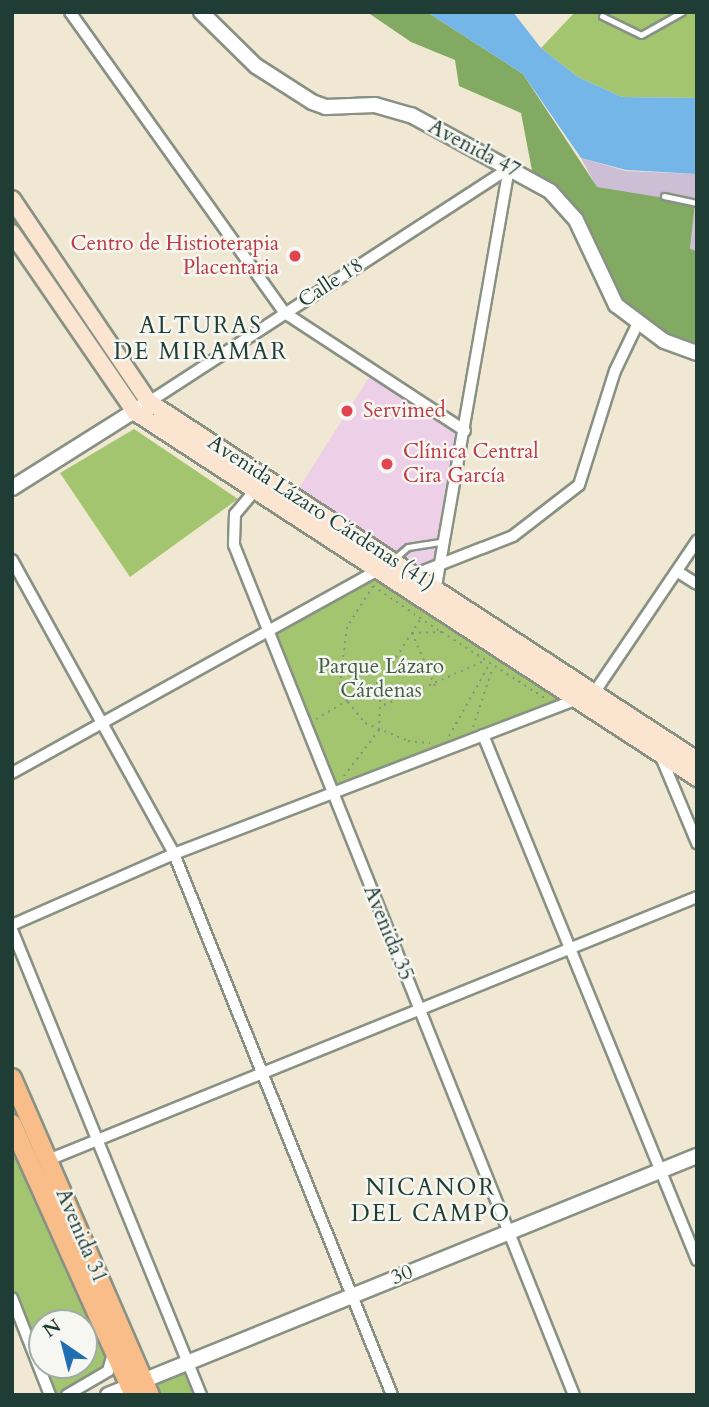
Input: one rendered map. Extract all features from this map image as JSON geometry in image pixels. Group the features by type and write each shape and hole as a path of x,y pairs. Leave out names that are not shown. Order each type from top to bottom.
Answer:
{"main road":[{"name":"Avenida Lázaro Cárdenas (41)","path":"12,199 149,402 437,587 697,760"},
{"name":"Avenida Lázaro Cárdenas (41)","path":"12,233 135,412 252,491 432,605 490,654 573,700 697,778"},
{"name":"Avenida 31","path":"12,1078 48,1160 138,1390"},
{"name":"Avenida 31","path":"12,1124 114,1350 138,1390"}],"street":[{"path":"70,12 285,313 465,431"},
{"name":"Avenida 47","path":"201,12 256,66 312,102 326,107 375,105 411,115 564,201 608,295 638,323 697,353"},
{"path":"432,605 448,541 509,168"},
{"name":"Calle 18","path":"12,488 135,412 509,168"},
{"path":"416,574 513,536 579,485 615,370 638,323"},
{"name":"Avenida 35","path":"269,480 252,491 235,514 234,545 330,793 575,1395"},
{"path":"201,1395 95,1142 12,927 174,854 594,692 697,541"},
{"path":"12,773 380,573 393,559"},
{"path":"12,560 104,722 174,854 265,1073 392,1395"},
{"path":"678,572 697,584"},
{"path":"649,728 697,843"},
{"path":"483,736 697,1260"},
{"path":"48,1160 697,897"},
{"name":"30","path":"108,1395 138,1390 189,1362 697,1156"},
{"path":"12,1298 50,1395"},
{"path":"67,1395 108,1371 114,1350"}],"lane":[{"path":"602,16 641,35 682,12"},
{"path":"663,196 697,203"},
{"path":"393,559 408,547 448,541"}],"path":[{"path":"380,573 347,627 338,678 345,706 379,730 434,743"},
{"path":"303,725 345,706 381,681 432,605"},
{"path":"412,633 442,632 490,654"},
{"path":"412,633 435,686"},
{"path":"490,654 491,665 446,743 465,742 485,705 491,665 490,654"},
{"path":"384,705 435,686 490,654"},
{"path":"491,665 557,706"},
{"path":"330,793 379,730 384,705 381,681"}],"shaded area":[{"path":"581,158 626,171 697,174 697,251 690,250 695,203 597,188"},
{"name":"Clínica Central Cira García","path":"373,371 465,431 443,564 416,574 294,496"}],"green space":[{"path":"367,12 427,12 523,74 597,187 695,203 690,249 697,251 697,353 628,316 585,237 534,181 521,113 459,86 455,60 411,42"},
{"path":"575,12 697,12 697,98 622,97 578,77 541,48"},
{"name":"Parque Lázaro Cárdenas","path":"12,200 150,402 597,689 330,793 268,635 377,572 135,412 12,233"},
{"path":"134,429 238,499 130,577 60,473"},
{"path":"12,1124 95,1309 28,1309 28,1339 12,1298"},
{"path":"98,1315 114,1350 98,1371"},
{"path":"189,1362 201,1395 150,1395 143,1380"},
{"path":"44,1379 86,1379 62,1395 50,1395"}],"water":[{"path":"427,12 513,12 541,48 578,77 622,97 697,98 697,174 626,170 581,158 523,74"}],"place":[{"name":"Centro de Histioterapia Placentaria","path":"295,256"},
{"name":"Servimed","path":"347,411"},
{"name":"Clínica Central Cira García","path":"387,464"}],"district":[{"name":"ALTURAS DE MIRAMAR","path":"201,339"},
{"name":"NICANOR DEL CAMPO","path":"431,1201"}]}
